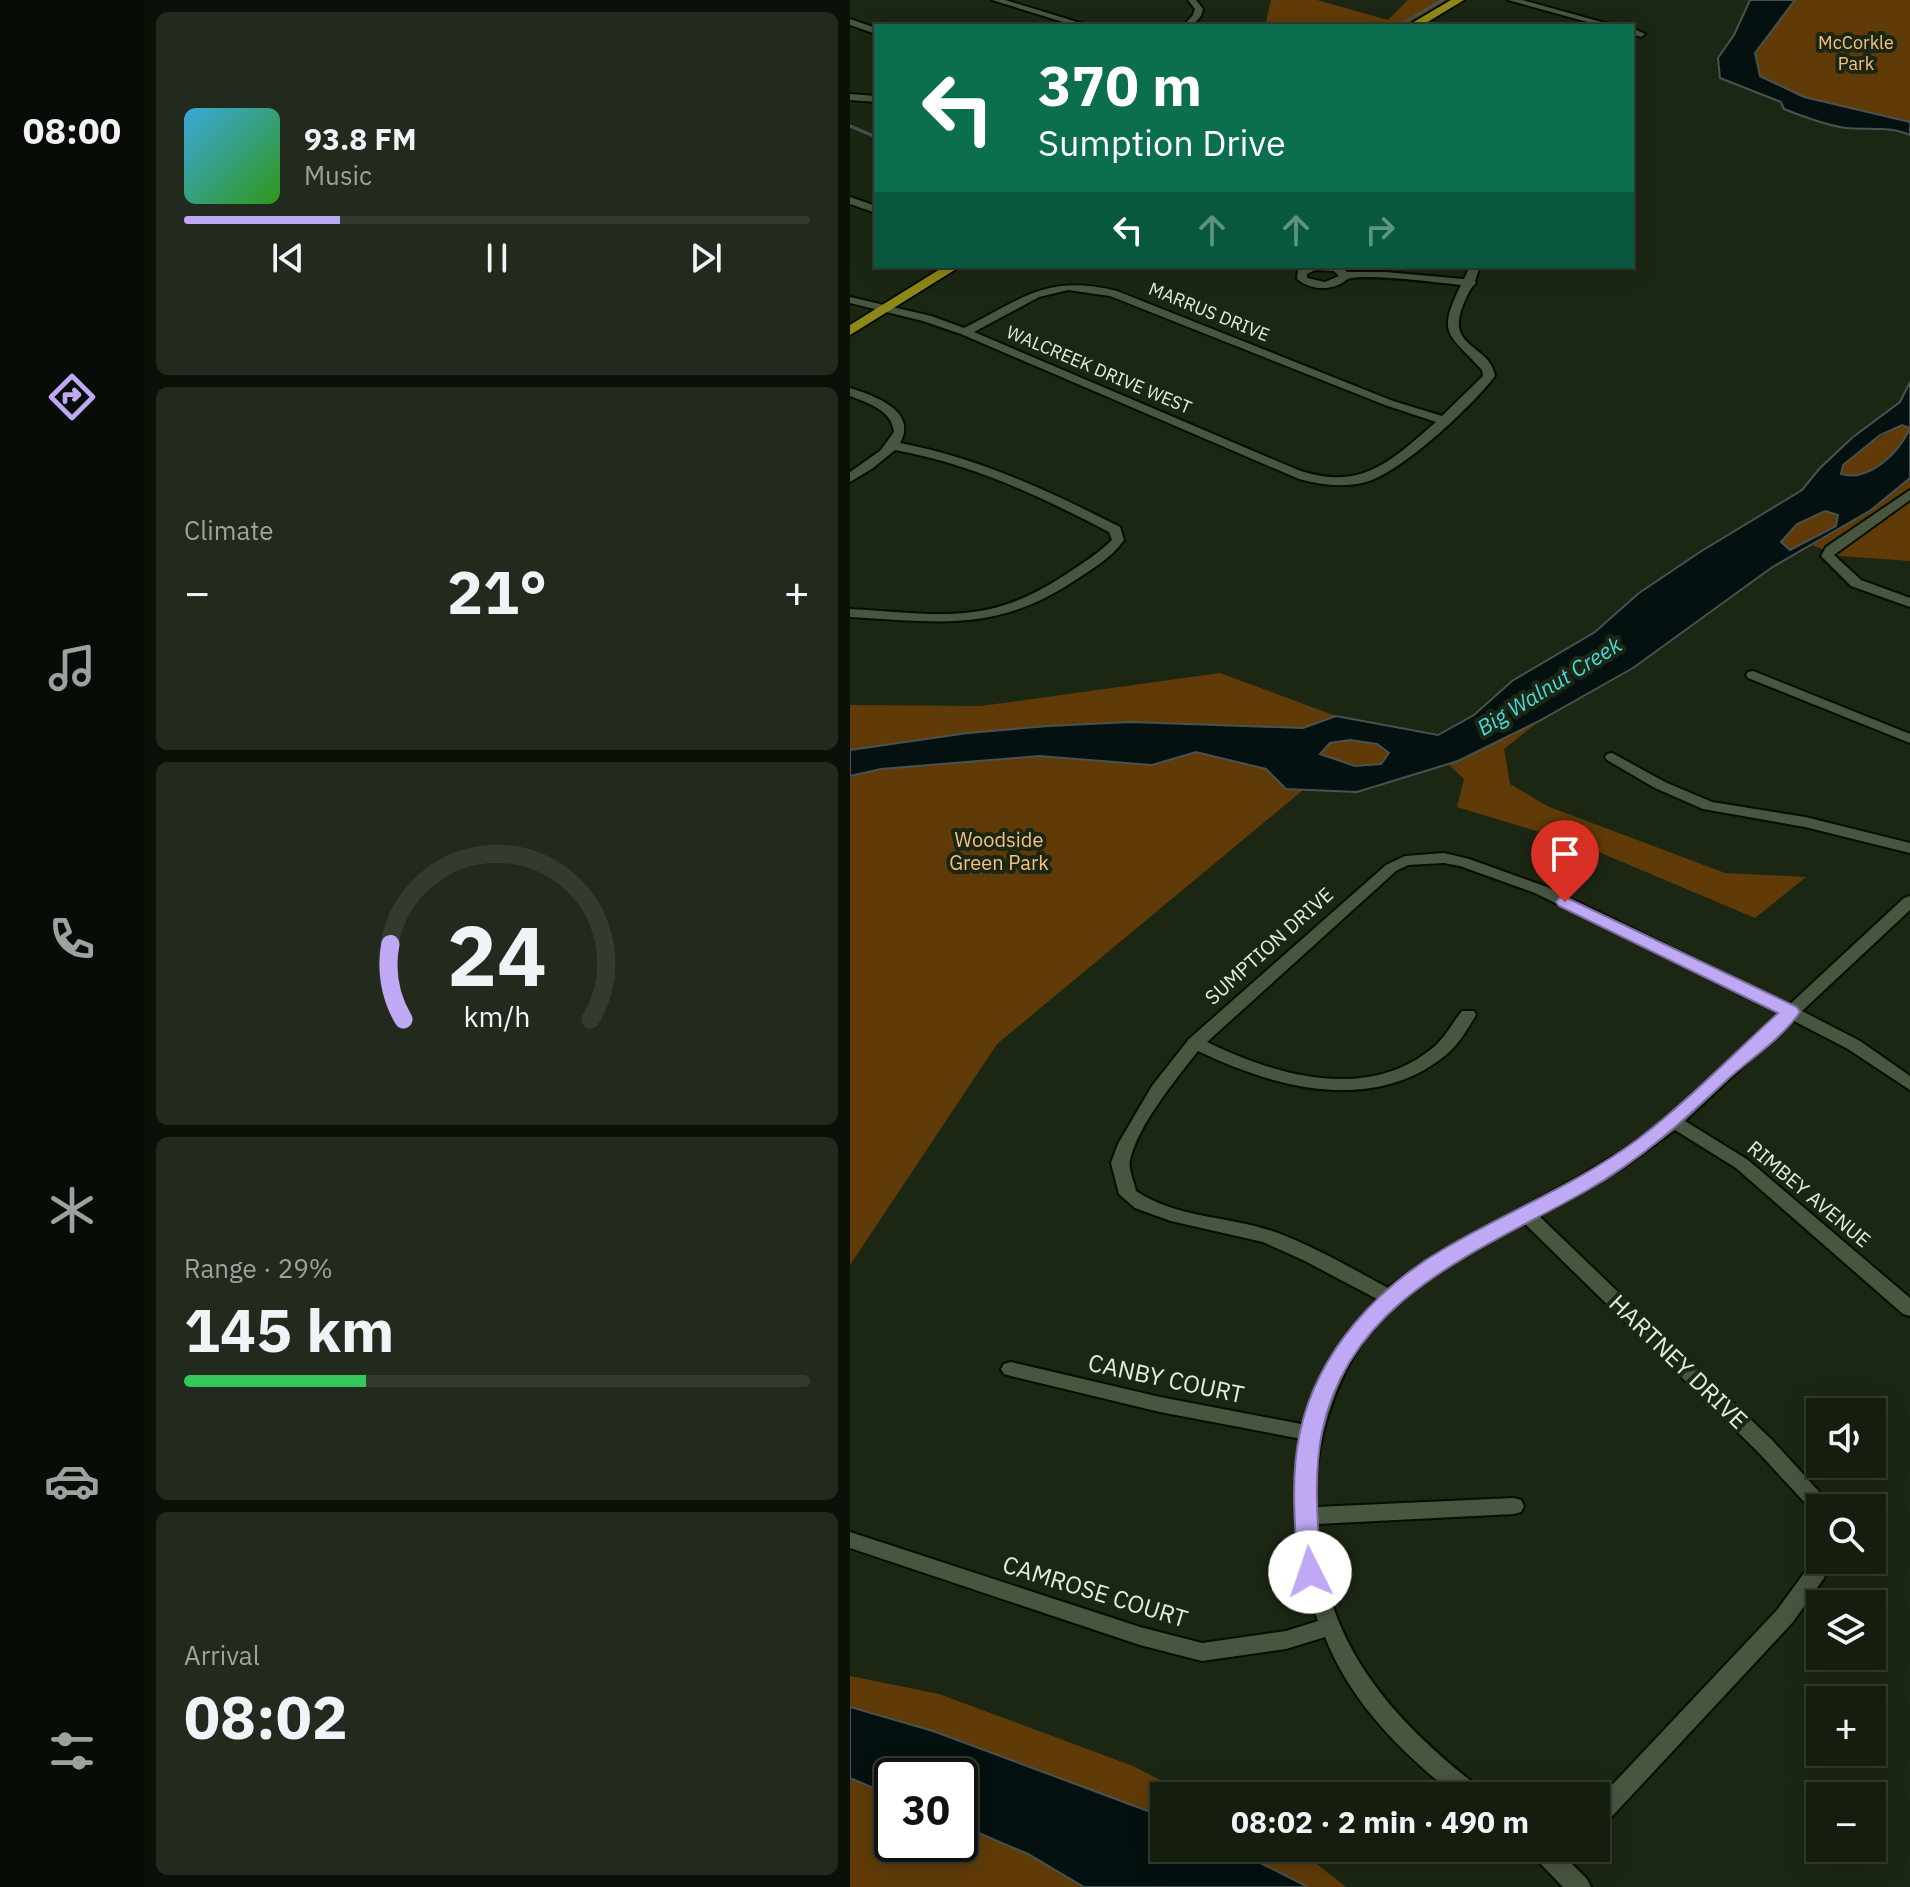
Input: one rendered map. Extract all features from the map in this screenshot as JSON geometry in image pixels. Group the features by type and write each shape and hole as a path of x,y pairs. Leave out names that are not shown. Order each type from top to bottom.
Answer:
{"main road":[{"path":"1417,24 1459,0"},
{"path":"850,331 951,268"}],"street":[{"path":"996,0 1079,24"},
{"path":"1189,24 1199,9 1192,0"},
{"path":"1512,0 1604,24"},
{"path":"850,22 874,30"},
{"path":"850,97 874,99"},
{"path":"850,200 874,209"},
{"path":"1345,275 1385,275 1471,283 1475,268"},
{"name":"WALCREEK DRIVE WEST","path":"850,300 927,318 1294,473 1314,480 1344,482 1369,477 1388,465 1475,393 1489,376 1488,369 1454,335 1452,316 1471,283"},
{"name":"MARRUS DRIVE","path":"965,332 1050,288 1084,286 1113,293 1389,403 1442,420"},
{"path":"850,392 880,403 898,418 901,433 895,446 850,478"},
{"path":"850,613 966,620 1018,609 1031,604 1116,544 1118,536 1109,527 977,465 950,455 895,446"},
{"path":"1910,494 1831,550 1827,556 1856,583 1910,603"},
{"path":"1753,675 1910,739"},
{"path":"1612,757 1660,785 1708,806 1805,822 1910,848"},
{"name":"SUMPTION DRIVE","path":"1389,1297 1267,1236 1171,1215 1141,1203 1128,1194 1120,1163 1127,1144 1158,1090 1195,1043 1391,868 1423,858 1454,860 1519,881 1791,1012 1854,1045 1910,1084"},
{"path":"1455,1782 1425,1758 1369,1697 1329,1627 1310,1572 1306,1516 1311,1433 1324,1390 1350,1344 1389,1297 1452,1253 1580,1185 1645,1144 1910,901"},
{"path":"1195,1043 1268,1074 1338,1086 1371,1085 1401,1074 1440,1050 1468,1015"},
{"name":"RIMBEY AVENUE","path":"1673,1121 1742,1164 1910,1309"},
{"name":"HARTNEY DRIVE","path":"1525,1213 1765,1446 1809,1494"},
{"name":"CANBY COURT","path":"1011,1369 1134,1401 1311,1433"},
{"path":"1306,1516 1514,1506"},
{"name":"CAMROSE COURT","path":"850,1540 1140,1636 1202,1652 1286,1640 1329,1627"},
{"path":"1610,1803 1785,1616 1816,1574"},
{"path":"1561,1862 1579,1887"}],"green space":[{"path":"1271,0 1317,0 1388,20 1408,0 1453,0 1411,24 1265,24"},
{"name":"McCorkle Park","path":"1795,0 1910,0 1910,122 1804,97 1760,76 1755,54"},
{"path":"1903,425 1910,428 1887,458 1855,477 1841,474 1843,465 1857,453"},
{"path":"1910,478 1910,561 1840,556 1812,545 1871,510"},
{"path":"1825,511 1838,515 1837,526 1790,550 1781,542 1797,524"},
{"name":"Woodside Green Park","path":"1220,673 1336,716 1303,728 1280,728 1326,771 997,1044 850,1265 850,705 981,706"},
{"path":"1539,721 1504,749 1510,784 1547,806 1725,873 1806,877 1755,918 1582,845 1457,807 1464,779 1448,764"},
{"path":"1350,740 1377,744 1390,752 1382,764 1355,766 1319,754 1330,743"},
{"path":"850,1676 939,1694 1133,1766 1164,1782 1150,1782 1150,1862 1314,1862 1346,1887 850,1887"}],"water":[{"path":"1750,0 1795,0 1755,53 1760,76 1804,97 1910,122 1910,135 1894,130 1846,128 1822,123 1784,109 1781,102 1720,78 1718,58 1734,35"},
{"name":"Big Walnut Creek","path":"1910,382 1910,428 1910,478 1871,510 1771,568 1633,668 1539,721 1458,761 1357,792 1286,789 1266,769 1196,752 1152,765 1039,756 881,769 850,776 850,750 968,733 1048,726 1131,722 1303,728 1336,716 1438,735 1474,715 1512,681 1595,632 1639,593 1802,490 1853,437 1900,402","holes":["1902,425 1910,428 1891,456 1872,470 1862,474 1841,474 1843,465 1880,435","1825,511 1838,515 1836,526 1790,550 1781,542 1797,524","1350,740 1377,744 1389,753 1381,764 1355,766 1320,754 1330,743"]},
{"path":"850,1707 933,1731 1150,1812 1150,1862 1259,1862 1308,1887 1084,1887 1028,1854 978,1833 978,1758 874,1758 874,1788 850,1778"}],"waterway":[{"path":"1401,24 1443,0"},
{"path":"850,126 874,136"}],"route":[{"path":"1310,1572 1306,1516 1311,1433 1324,1390 1350,1344 1389,1297 1452,1253 1580,1185 1645,1144 1791,1012 1565,902"}]}
